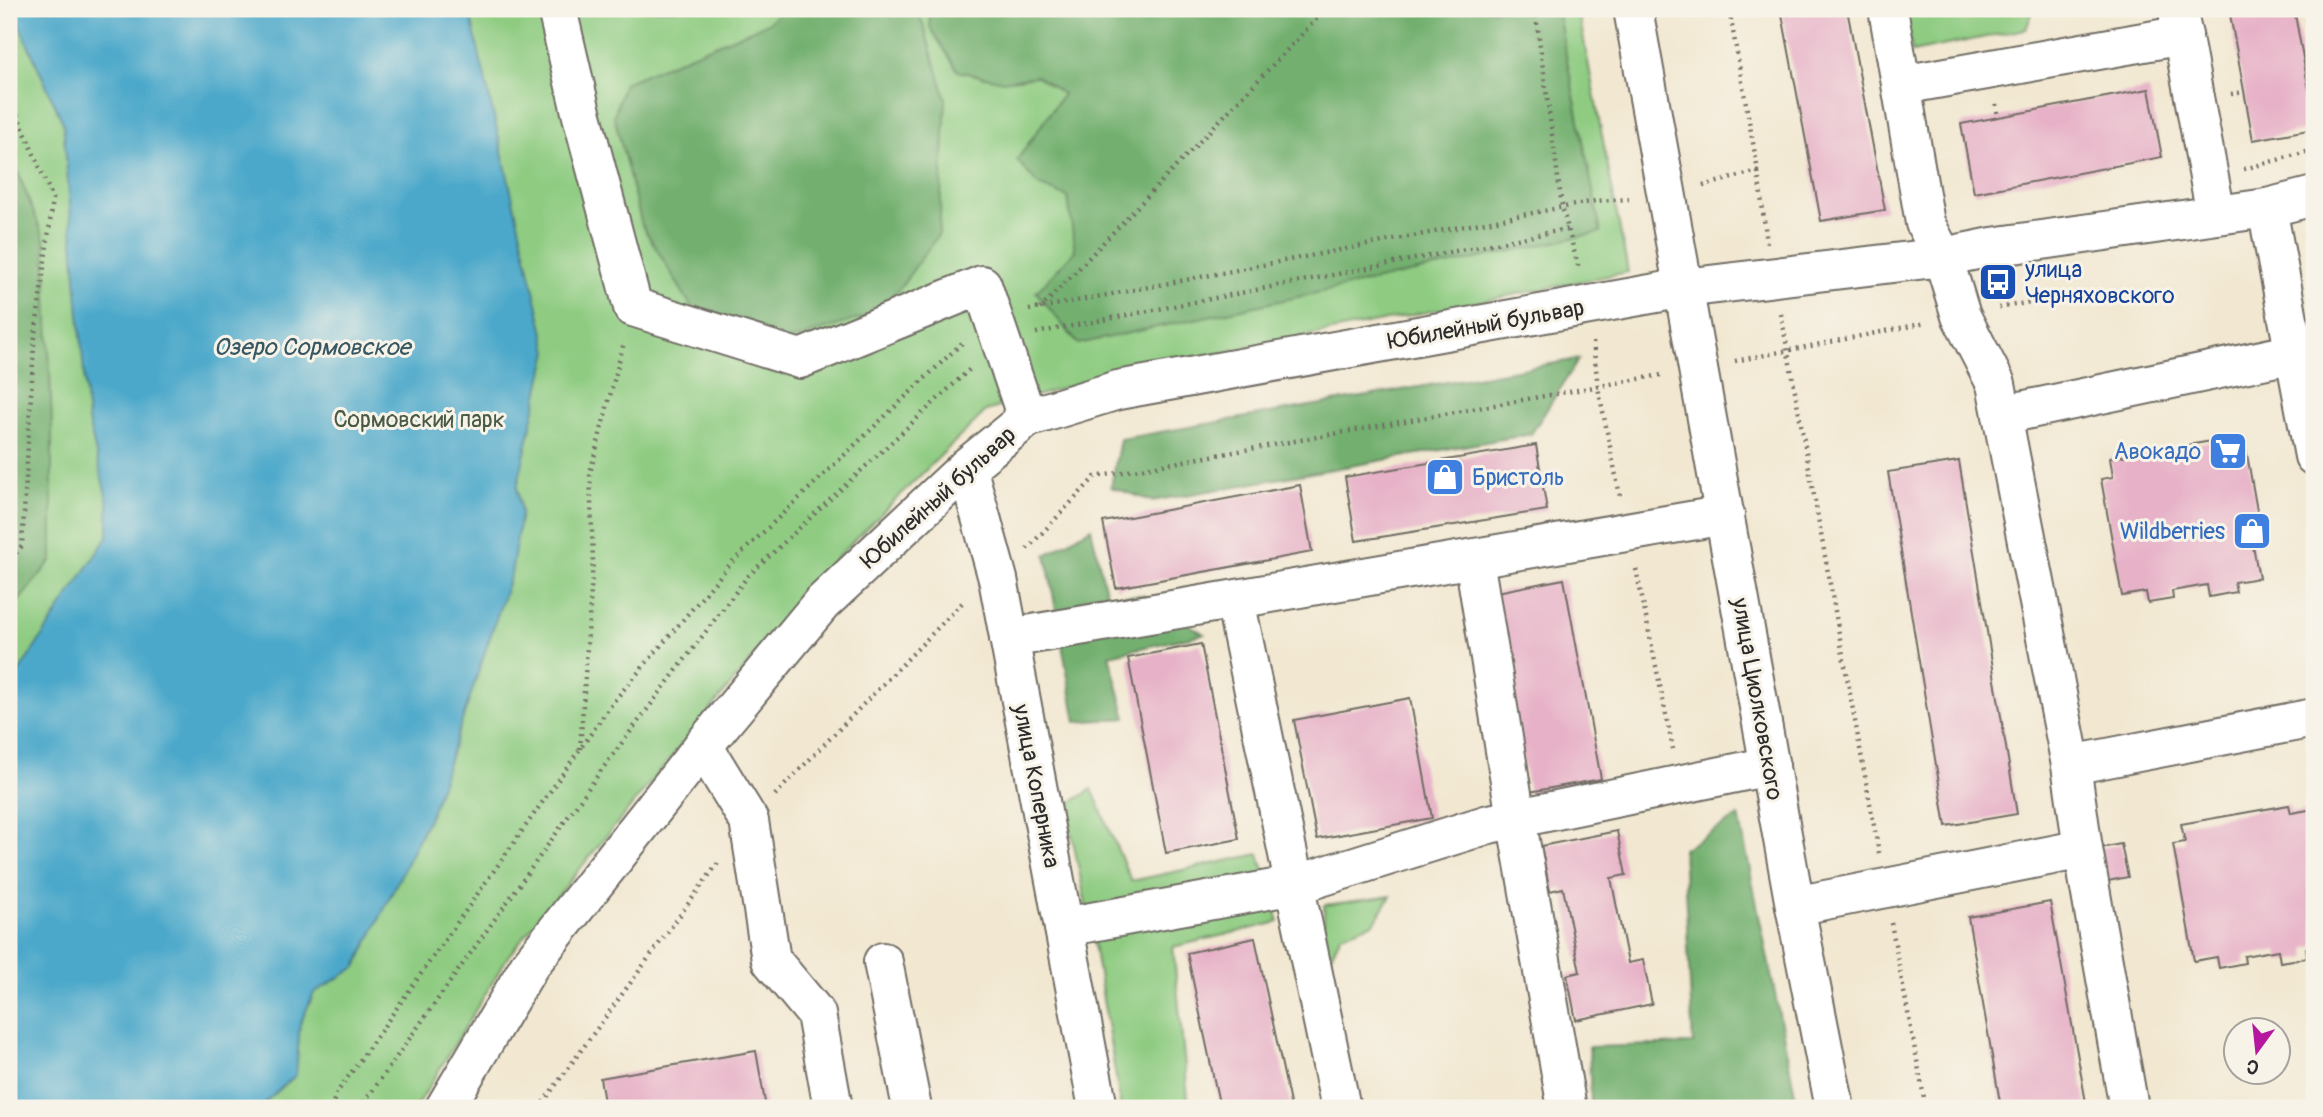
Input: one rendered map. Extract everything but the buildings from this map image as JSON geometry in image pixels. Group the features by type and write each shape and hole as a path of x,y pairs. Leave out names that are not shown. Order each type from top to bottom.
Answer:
{"street":[{"path":"557,9 581,112 633,307 800,359 982,285 1027,418"},
{"path":"1633,9 1684,288 1770,261 1943,257 1992,247 2267,208 2314,196"},
{"path":"1888,9 1925,223 1943,257 1961,316 1996,384 2071,765 2083,849 2129,1108"},
{"path":"1902,85 2180,22 2216,215"},
{"path":"2267,208 2304,351 2314,456"},
{"name":"Юбилейный бульвар","path":"444,1108 529,966 821,604 967,467 1027,418 1118,390 1684,288"},
{"name":"улица Циолковского","path":"1684,288 1795,906 1835,1108"},
{"path":"2002,415 2304,351"},
{"name":"улица Коперника","path":"967,467 998,579 1098,1108"},
{"path":"1009,638 1725,515"},
{"path":"1474,559 1567,1108"},
{"path":"1235,600 1341,1108"},
{"path":"2071,765 2314,718"},
{"path":"704,746 749,821 771,960 816,1014 833,1108"},
{"path":"1063,927 1295,885 1489,824 1770,766"},
{"path":"1795,906 2083,849"},
{"path":"883,962 912,1108"}],"path":[{"path":"1040,309 1326,9"},
{"path":"1535,9 1562,207 1589,306 1598,387 1680,784"},
{"path":"1667,196 1758,171 1729,9"},
{"path":"9,95 52,199 34,344 22,546 9,562"},
{"path":"1770,261 1789,350 1926,1108"},
{"path":"580,750 593,561 590,473 633,307"}],"green space":[{"name":"Сормовский парк","path":"9,9 1578,9 1628,272 1100,377 986,411 830,564 509,955 416,1108 9,1108"},
{"path":"783,9 913,9 922,21 946,99 939,234 883,311 778,344 700,321 642,225 614,116 624,83 768,23"},
{"path":"929,9 1557,9 1601,232 1078,344 1036,292 1075,251 1068,197 1038,185 1017,160 1063,94 1037,76 1003,81 958,71 930,27"},
{"path":"1905,9 2034,9 2026,29 1912,52"},
{"path":"9,150 45,241 52,426 52,560 9,613"},
{"path":"1579,359 1531,434 1152,501 1111,487 1120,439"},
{"path":"1091,528 1107,596 1143,595 1204,634 1109,655 1126,718 1076,722 1046,555"},
{"path":"1092,789 1131,881 1259,854 1279,922 1173,947 1189,1108 1121,1108 1094,944 1066,806"},
{"path":"1739,816 1798,1108 1552,1108 1591,1105 1589,1047 1693,1044 1683,849"},
{"path":"1391,896 1374,923 1341,935 1324,970 1324,905"}],"water":[{"name":"Озеро Сормовское","path":"12,9 469,9 548,351 517,488 521,513 511,574 432,811 356,967 314,993 300,1024 296,1075 259,1108 9,1108 9,687 108,536 108,503 88,421 63,123"}],"place":[{"name":"улица Черняховского","path":"1998,282"},
{"name":"Авокадо","path":"2228,451"},
{"name":"Бристоль","path":"1445,477"},
{"name":"Wildberries","path":"2252,531"}]}
